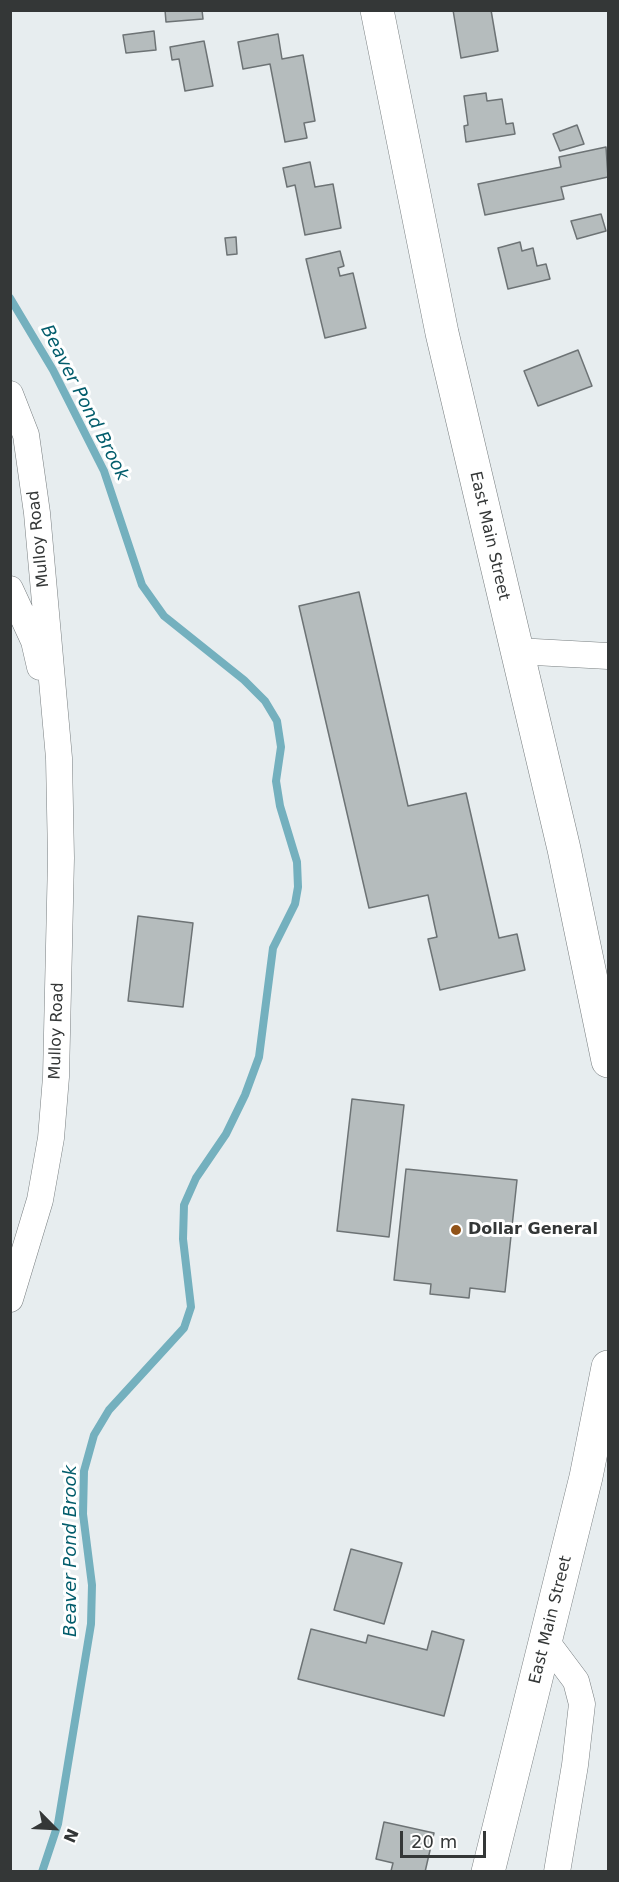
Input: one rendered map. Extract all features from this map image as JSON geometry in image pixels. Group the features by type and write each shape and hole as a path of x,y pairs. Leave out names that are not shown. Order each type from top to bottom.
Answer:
{"main road":[{"name":"East Main Street","path":"377,10 420,228 477,485 564,849 609,1061"},
{"name":"East Main Street","path":"488,1872 586,1477 609,1367"}],"street":[{"name":"Mulloy Road","path":"10,394 26,435 37,513 59,758 59,1004 51,1138 40,1200 10,1299"},
{"name":"Mulloy Road","path":"10,589 34,641 59,758"},
{"path":"516,651 609,656"},
{"path":"546,1641 576,1681 582,1704 575,1765 557,1872"}],"building":[{"path":"165,10 202,10 203,19 166,22"},
{"path":"453,10 491,10 498,51 461,58"},
{"path":"154,31 156,50 126,53 123,35"},
{"path":"278,34 282,59 303,55 315,121 304,123 307,138 285,142 270,64 243,69 238,42"},
{"path":"204,41 213,86 185,91 179,59 172,60 170,47"},
{"path":"486,93 487,101 502,99 506,124 513,123 515,134 466,142 464,126 468,125 464,96"},
{"path":"577,125 584,144 560,151 553,134"},
{"path":"606,147 608,177 561,187 564,199 485,215 478,184 561,167 559,157"},
{"path":"310,162 315,187 333,184 341,228 305,235 295,185 287,187 283,168"},
{"path":"601,214 606,231 577,239 571,221"},
{"path":"236,237 237,254 227,255 225,238"},
{"path":"520,242 522,251 533,248 537,266 546,264 550,279 508,289 498,248"},
{"path":"340,251 344,266 338,268 340,276 353,273 366,328 325,338 306,259"},
{"path":"578,350 592,386 538,406 524,371"},
{"path":"359,592 408,806 466,793 499,938 517,934 525,970 440,990 428,939 437,937 428,895 369,908 299,606"},
{"path":"138,916 193,923 183,1007 128,1001"},
{"path":"352,1099 404,1105 389,1237 337,1231"},
{"name":"Dollar General","path":"406,1169 517,1180 505,1292 470,1288 469,1298 430,1294 431,1284 394,1280"},
{"path":"351,1549 402,1563 384,1624 334,1610"},
{"path":"311,1629 366,1643 368,1635 427,1650 432,1631 464,1640 444,1716 298,1679"},
{"path":"384,1822 434,1833 425,1872 391,1871 393,1863 376,1859"}],"waterway":[{"name":"Beaver Pond Brook","path":"10,298 53,370 104,471 142,585 164,616 244,680 265,701 277,721 281,747 276,781 280,806 297,862 298,887 295,904 273,948 259,1057 245,1095 226,1134 196,1178 184,1205 183,1239 191,1307 184,1328 109,1410 94,1435 84,1471 83,1514 92,1585 91,1624 58,1824 42,1872"}],"place":[{"name":"Dollar General","path":"456,1230"}]}
